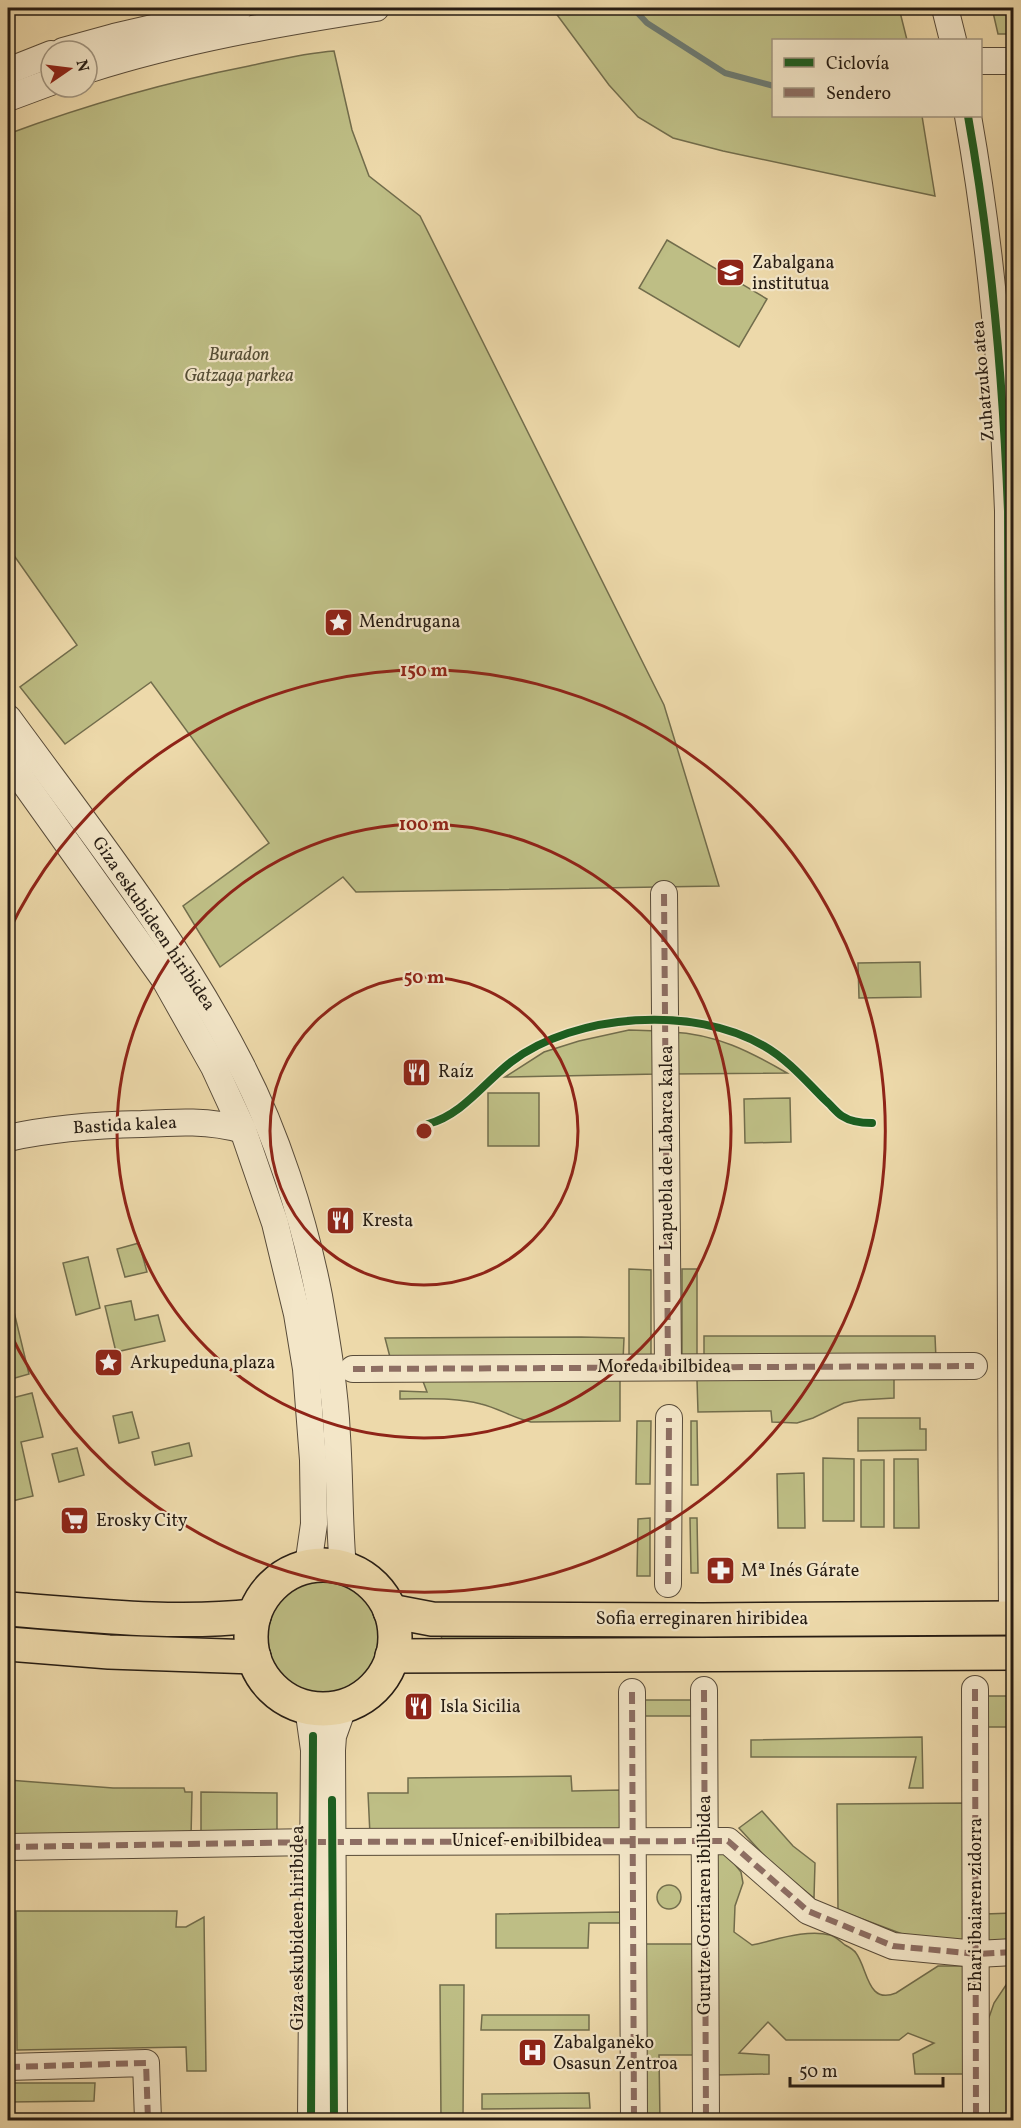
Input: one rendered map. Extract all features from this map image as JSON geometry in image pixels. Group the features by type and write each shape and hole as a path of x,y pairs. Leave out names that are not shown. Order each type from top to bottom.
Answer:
{"main road":[{"path":"326,1564 344,1568 363,1577 380,1592 390,1611 395,1634 392,1656 385,1673 374,1687 360,1698 344,1706 326,1709 308,1707 289,1700 273,1688 261,1672 254,1657 251,1635 254,1616 262,1598 274,1584 290,1572 308,1566 326,1564"},
{"path":"8,1609 99,1616 214,1620 254,1616"},
{"name":"Sofia erreginaren hiribidea","path":"390,1611 432,1619 1013,1618"},
{"path":"8,1644 109,1652 254,1657"},
{"name":"Sofia erreginaren hiribidea","path":"392,1656 1014,1653"}],"street":[{"path":"99,41 239,8"},
{"path":"99,66 182,44 302,19 376,8"},
{"path":"945,8 953,39"},
{"path":"8,71 39,59"},
{"path":"982,61 1014,61"},
{"path":"8,98 39,86"},
{"name":"Zuhatzuko atea","path":"968,117 989,256 1011,512 1013,1618"},
{"name":"Giza eskubideen hiribidea","path":"8,718 185,966 240,1063 271,1130 286,1175 318,1294 331,1369 338,1436 339,1524 344,1568"},
{"name":"Giza eskubideen hiribidea","path":"8,760 165,980 214,1067 243,1130 278,1235 297,1314 306,1369 313,1460 314,1524 308,1566"},
{"name":"Lapuebla de Labarca kalea","path":"664,894 668,1367"},
{"name":"Bastida kalea","path":"8,1138 86,1126 178,1122 224,1124 243,1130"},
{"name":"Moreda ibilbidea","path":"353,1369 974,1366"},
{"path":"668,1584 669,1418"},
{"name":"Ehari ibaiaren zidorra","path":"975,1689 976,2121"},
{"name":"Gurutze Gorriaren ibilbidea","path":"704,1690 706,2121"},
{"path":"632,1692 634,2121"},
{"name":"Giza eskubideen hiribidea","path":"311,2121 323,1842 333,1736 344,1706"},
{"name":"Giza eskubideen hiribidea","path":"308,1707 323,1842 334,2121"},
{"name":"Unicef-en ibilbidea","path":"8,1847 323,1842 728,1841 808,1911 894,1946 977,1954 1014,1952"},
{"path":"8,2067 146,2063 148,2121"}],"green space":[{"path":"552,8 899,8 907,39 772,39 772,117 922,117 935,196 723,151 673,138 638,117 609,85"},
{"path":"992,8 1013,8 1013,34 998,34"},
{"name":"Buradon Gatzaga parkea","path":"334,51 352,130 369,176 420,216 664,705 719,886 356,892 343,877 220,967 183,906 269,843 151,682 65,744 20,687 77,645 8,547 8,134 67,113 157,87 281,59"},
{"path":"667,240 767,299 739,347 639,288"},
{"path":"920,962 921,997 859,998 858,963"},
{"path":"629,1030 659,1031 658,1074 505,1077 544,1052 579,1041"},
{"path":"671,1032 703,1036 732,1045 787,1073 672,1074"},
{"path":"488,1093 539,1093 539,1146 488,1146"},
{"path":"790,1098 791,1142 745,1143 744,1099"},
{"path":"139,1243 147,1272 125,1277 117,1249"},
{"path":"88,1257 100,1308 76,1315 63,1263"},
{"path":"629,1269 651,1270 651,1360 629,1360"},
{"path":"682,1269 697,1269 697,1361 682,1361"},
{"path":"8,1287 29,1374 8,1380"},
{"path":"131,1301 135,1320 158,1315 165,1341 116,1352 105,1306"},
{"path":"704,1336 935,1336 936,1359 704,1361"},
{"path":"385,1338 624,1338 623,1361 391,1361"},
{"path":"894,1374 894,1398 844,1403 797,1423 772,1422 771,1411 698,1412 697,1380"},
{"path":"620,1375 620,1421 531,1422 487,1406 461,1400 400,1399 400,1391 427,1392 421,1376"},
{"path":"32,1393 43,1437 21,1442 33,1496 8,1502 8,1399"},
{"path":"132,1412 139,1438 119,1443 113,1416"},
{"path":"858,1418 920,1418 920,1429 926,1429 926,1450 858,1451"},
{"path":"637,1421 651,1421 650,1484 636,1484"},
{"path":"691,1421 697,1421 698,1485 691,1485"},
{"path":"189,1443 192,1456 155,1465 152,1452"},
{"path":"77,1448 84,1475 59,1482 52,1454"},
{"path":"823,1458 854,1459 854,1521 823,1521"},
{"path":"894,1459 918,1459 919,1528 894,1528"},
{"path":"861,1460 884,1460 884,1527 861,1527"},
{"path":"804,1473 805,1528 778,1528 777,1474"},
{"path":"650,1518 650,1576 637,1576 638,1519"},
{"path":"690,1518 697,1518 698,1573 691,1573"},
{"path":"324,1580 347,1584 366,1597 379,1616 383,1639 379,1662 366,1681 347,1694 324,1698 301,1694 282,1681 269,1662 265,1639 269,1616 282,1597 301,1584"},
{"path":"442,1630 697,1630 697,1644 441,1645"},
{"path":"985,1696 1013,1696 1013,1727 985,1727"},
{"path":"643,1700 693,1700 693,1716 643,1716"},
{"path":"922,1737 923,1788 909,1788 916,1757 751,1757 751,1740"},
{"path":"571,1776 572,1791 622,1790 622,1833 370,1835 368,1793 408,1793 408,1778"},
{"path":"8,1780 113,1788 184,1788 185,1792 192,1792 191,1838 8,1838"},
{"path":"201,1792 277,1793 277,1837 201,1838"},
{"path":"968,1803 968,1942 905,1935 838,1910 837,1804"},
{"path":"762,1811 793,1846 815,1863 814,1898 772,1864 739,1828"},
{"path":"715,1851 724,1851 741,1872 743,1883 735,1906 734,1932 752,1945 801,1934 832,1936 855,1952 874,1990 886,1995 896,1993 938,1966 967,1966 967,2074 915,2074 913,2054 934,2043 908,2033 899,2040 786,2040 768,2022 739,2053 769,2055 769,2074 716,2075"},
{"path":"669,1885 677,1889 681,1897 677,1905 669,1909 661,1905 657,1897 661,1889"},
{"path":"16,1911 177,1911 176,1927 186,1927 204,1917 206,2071 187,2071 186,2047 17,2050"},
{"path":"622,1912 622,1923 589,1923 588,1948 496,1948 496,1914"},
{"path":"1013,1913 1013,1942 986,1943 985,1914"},
{"path":"641,1944 695,1944 695,2055 659,2055 660,2120 641,2120"},
{"path":"1013,1978 1013,2120 986,2120 986,2026 994,2003"},
{"path":"440,1985 464,1985 463,2120 441,2120"},
{"path":"482,2015 589,2015 589,2030 481,2030"},
{"path":"8,2083 95,2083 94,2101 8,2102"},
{"path":"589,2093 590,2108 482,2109 482,2094"}],"waterway":[{"path":"633,8 647,23 725,73 772,85"}],"marked path":[{"path":"664,894 668,1367"},
{"path":"353,1369 974,1366"},
{"path":"668,1584 669,1418"},
{"path":"975,1689 976,2120"},
{"path":"704,1690 706,2120"},
{"path":"632,1692 634,2120"},
{"path":"8,1847 314,1842 728,1841 808,1911 893,1946 977,1954 1014,1952"},
{"path":"8,2067 146,2063 148,2120"}],"cycle path":[{"path":"968,117 995,313 1008,511 1012,1618"},
{"path":"428,1124 440,1120 462,1106 511,1062 538,1046 568,1033 636,1020 670,1020 704,1024 736,1033 772,1051 842,1116 856,1122 872,1123"},
{"path":"311,2120 313,1736"},
{"path":"332,1800 334,2120"}],"place":[{"name":"Zabalgana institutua","path":"731,273"},
{"name":"Mendrugana","path":"338,622"},
{"name":"Raíz","path":"417,1072"},
{"name":"Kresta","path":"341,1221"},
{"name":"Arkupeduna plaza","path":"109,1363"},
{"name":"Erosky City","path":"75,1521"},
{"name":"Mª Inés Gárate","path":"720,1571"},
{"name":"Isla Sicilia","path":"419,1707"},
{"name":"Zabalganeko Osasun Zentroa","path":"532,2053"}]}
